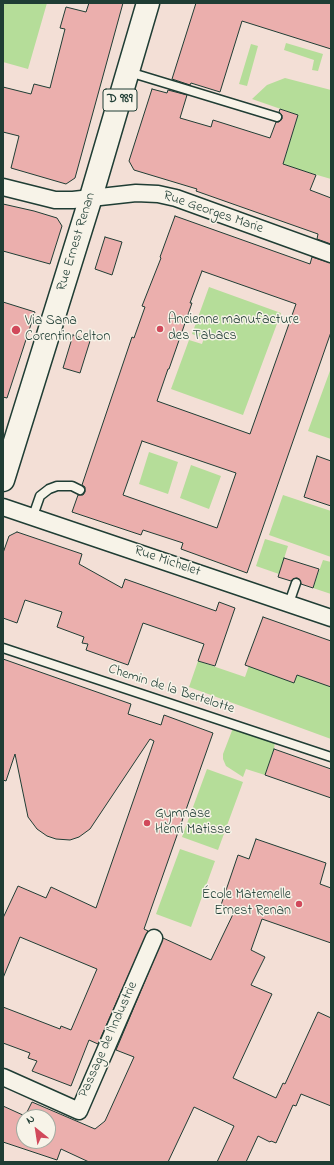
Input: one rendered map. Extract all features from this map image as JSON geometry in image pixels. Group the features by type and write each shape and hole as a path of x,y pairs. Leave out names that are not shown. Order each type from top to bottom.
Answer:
{"main road":[{"name":"Rue Ernest Renan","path":"3,480 91,198 148,3"}],"street":[{"name":"Rue Georges Marie","path":"3,187 55,200 136,193 158,194 176,198 331,254"},
{"name":"Rue Michelet","path":"3,507 331,618"},
{"name":"Passage de l'Industrie","path":"3,1077 79,1111 154,938"}],"lane":[{"path":"128,72 277,117"},
{"path":"33,516 40,496 50,489 57,486 72,486 80,490"},
{"path":"288,603 296,583"},
{"name":"Chemin de la Bertelotte","path":"3,648 331,757"}],"green space":[{"path":"3,3 47,3 28,69 3,62"},
{"path":"286,43 323,54 318,71 312,70 314,60 284,50"},
{"path":"251,44 258,46 247,86 239,84"},
{"path":"285,78 331,90 331,179 283,165 298,115 252,99 267,85"},
{"path":"209,287 281,313 243,415 171,389 189,340 202,344 204,338 192,334"},
{"path":"331,368 331,439 308,431"},
{"path":"149,452 178,462 168,494 139,484"},
{"path":"191,465 221,476 209,509 180,498"},
{"path":"283,495 331,511 331,557 269,535"},
{"path":"265,539 288,546 279,574 256,566"},
{"path":"323,560 331,562 331,594 313,588"},
{"path":"252,657 278,666 275,676 294,683 300,668 331,681 331,739 189,687 198,661 245,677"},
{"path":"233,728 275,742 265,775 246,769 243,777 226,766 223,759 223,754"},
{"path":"207,769 243,782 218,850 182,837"},
{"path":"180,849 215,861 191,927 156,914"}],"building":[{"path":"89,3 123,3 75,178 66,184 11,168 19,136 3,132 3,87 31,94 34,84 50,88 65,29 60,28 66,7 86,12"},
{"path":"196,3 331,3 331,49 242,21 220,92 172,79"},
{"path":"152,89 167,93 168,90 187,95 180,118 211,127 213,120 270,138 276,122 279,122 282,119 282,115 279,112 280,109 298,115 283,164 316,175 310,190 331,198 331,244 317,239 318,234 196,191 197,189 134,170 129,161"},
{"path":"3,204 57,218 62,226 50,264 3,251"},
{"path":"175,216 310,264 312,257 331,263 331,332 247,573 181,549 183,543 143,530 141,535 72,512 78,495 83,495 85,492 85,487 82,485 132,337 134,338 145,307 142,306 161,258 160,257","holes":["202,271 296,304 250,434 157,401","142,441 236,473 217,528 123,495"]},
{"path":"105,237 122,242 112,275 95,269"},
{"name":"Via Sana Corentin Celton","path":"3,302 35,312 7,398 3,397"},
{"path":"73,335 90,341 80,373 63,368"},
{"path":"317,456 331,461 331,506 304,497"},
{"path":"17,532 82,554 79,564 122,588 125,579 216,611 219,602 235,608 215,666 198,661 204,644 143,623 128,665 86,650 88,644 82,643 84,637 57,627 62,612 25,600 17,623 3,618 3,553 9,536"},
{"path":"284,558 319,569 313,588 301,584 300,580 297,578 291,581 278,577"},
{"path":"263,617 331,641 331,687 297,675 294,683 245,665"},
{"path":"3,659 131,704 128,714 161,725 164,715 213,733 144,929 148,931 98,1044 89,1040 71,1086 32,1071 37,1061 28,1058 30,1053 3,1043 3,1007 60,1029 61,1026 71,1030 97,969 20,937 3,978 3,918 18,886 46,898 51,887 96,908 154,741 150,739 90,829 79,837 70,840 56,839 47,836 37,829 28,817 15,754 6,781 3,780"},
{"path":"274,749 331,769 331,798 265,775"},
{"path":"256,839 326,863 320,884 331,888 331,943 262,919 251,950 265,957 251,985 272,994 233,1078 276,1098 283,1083 285,1084 318,1012 331,1018 331,1106 301,1094 296,1106 293,1105 276,1143 270,1142 258,1136 246,1162 217,1162 234,1126 194,1107 168,1162 89,1162 61,1149 57,1160 24,1149 56,1149 56,1112 95,1129 105,1121 134,1057 116,1050 163,938 211,960 235,910 221,905 238,855 249,859"},
{"path":"32,1102 48,1109 28,1109"},
{"path":"3,1106 16,1112 16,1146 3,1142"}],"place":[{"name":"Ancienne manufacture des Tabacs","path":"160,329"},
{"name":"Via Sana Corentin Celton","path":"16,330"},
{"name":"Gymnase Henri Matisse","path":"147,823"},
{"name":"École Maternelle Ernest Renan","path":"299,904"}]}
